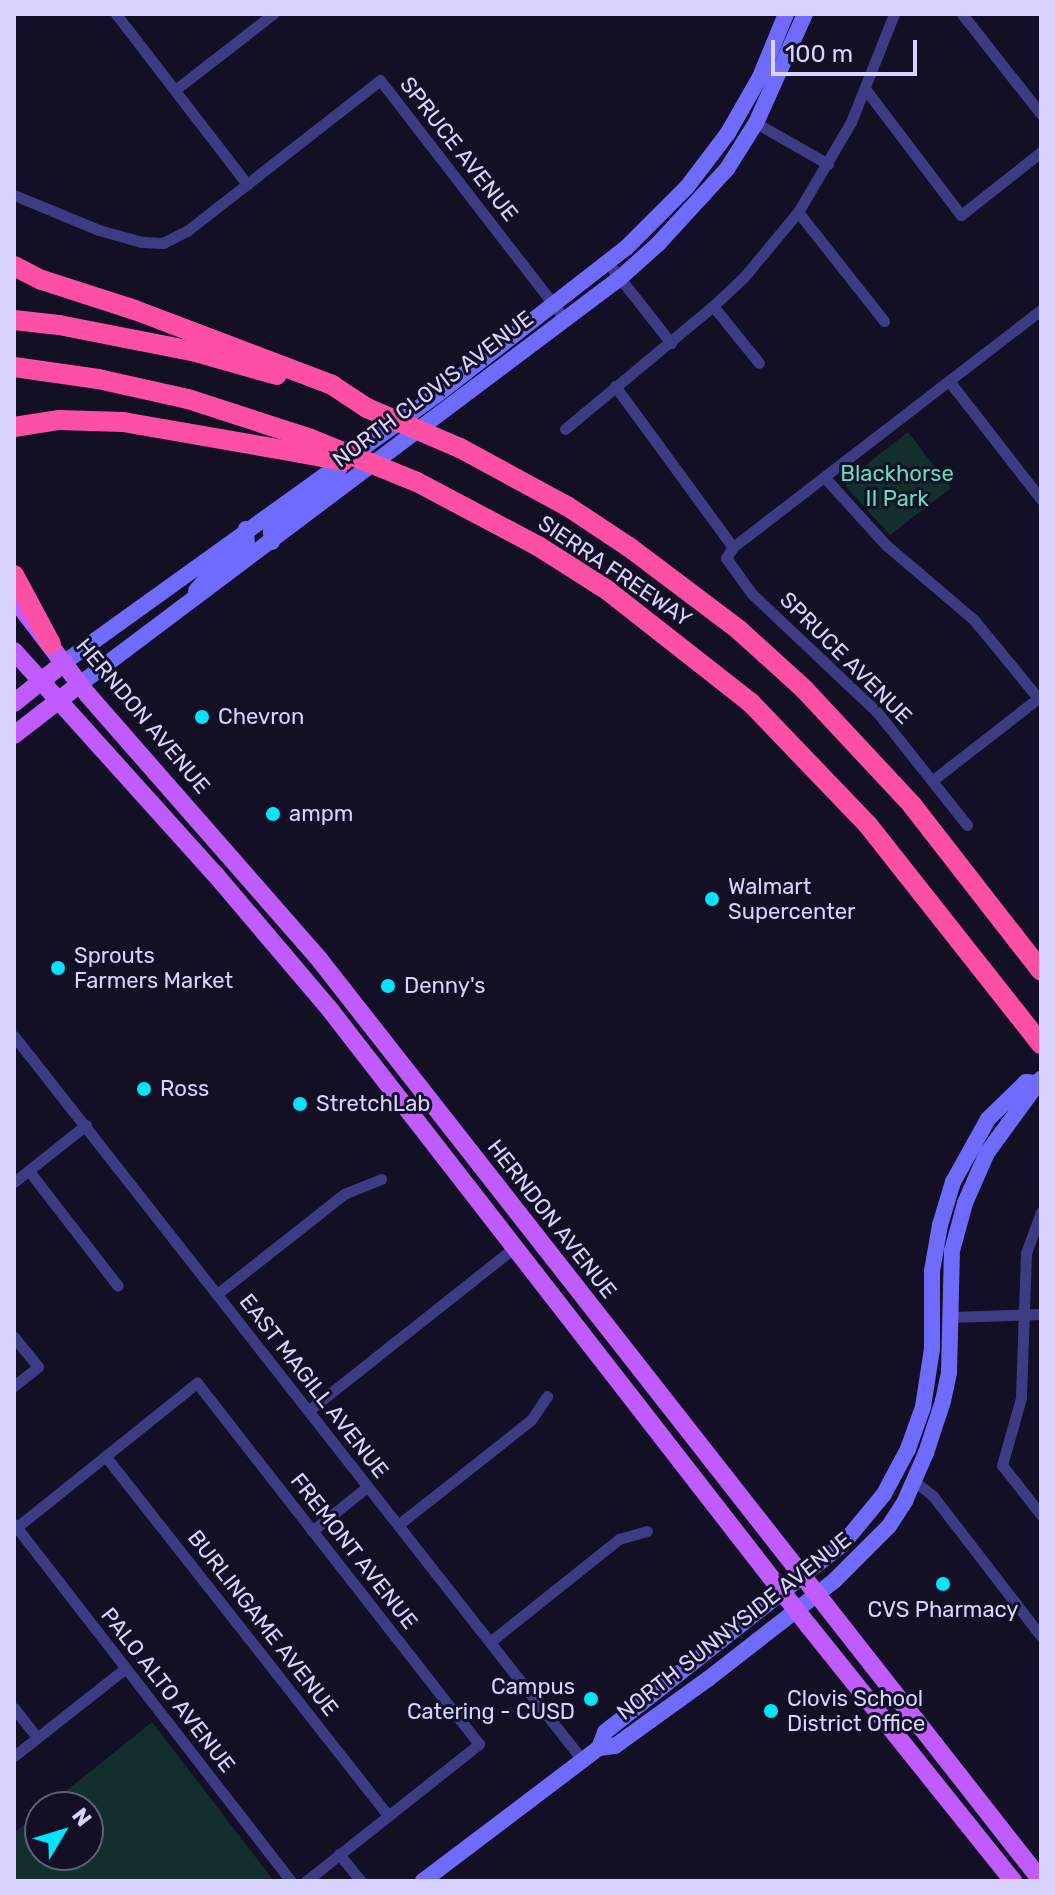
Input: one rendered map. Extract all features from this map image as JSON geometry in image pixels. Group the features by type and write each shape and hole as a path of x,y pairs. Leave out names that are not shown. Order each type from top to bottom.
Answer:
{"highway":[{"path":"14,266 42,280 135,310 318,379 367,408"},
{"name":"SIERRA FREEWAY","path":"14,320 59,325 192,351 287,378 460,448 567,506 629,547 772,659 860,745 902,793 1041,971"},
{"name":"SIERRA FREEWAY","path":"14,370 54,372 188,399 305,446 382,468 417,482 538,546 607,590 750,702 868,825 1041,1044"},
{"path":"14,427 59,420 123,422 305,446"},
{"path":"14,575 51,644"}],"main road":[{"name":"NORTH CLOVIS AVENUE","path":"14,735 620,278 703,197 727,169 756,123 805,14"},
{"name":"NORTH CLOVIS AVENUE","path":"14,703 246,529 442,391 608,263 666,211 710,160 755,86 785,18"},
{"path":"756,123 762,96 788,38 785,18"},
{"path":"272,542 271,532 275,525 323,489 355,451"},
{"path":"180,611 212,572 247,545 246,529"},
{"name":"HERNDON AVENUE","path":"14,598 80,684 278,911 365,1018 1041,1880"},
{"path":"14,651 258,923 515,1247 796,1610 1013,1881"},
{"path":"155,809 205,845 256,902 278,911"},
{"path":"258,923 274,924 331,992 365,1018"},
{"name":"NORTH SUNNYSIDE AVENUE","path":"423,1881 444,1875 599,1748 605,1732 855,1533 893,1480 923,1407 932,1349 933,1263 953,1182 975,1139 997,1108 1026,1082 1039,1081 987,1153 956,1231 949,1372 943,1401 914,1481 899,1512 877,1541 796,1610 615,1746 599,1748"},
{"path":"402,1103 439,1133 515,1230 524,1237 537,1238"},
{"path":"956,1231 960,1190 998,1120 997,1108"},
{"path":"951,1317 941,1309 939,1290 953,1182"},
{"path":"515,1247 524,1244 529,1248 606,1346 645,1378"},
{"path":"914,1481 911,1467 930,1415 936,1385 932,1349"},
{"path":"641,1726 655,1705 677,1689 679,1675"}],"street":[{"path":"14,195 99,230 142,242 163,243 187,231 247,184 116,14"},
{"path":"175,90 273,14"},
{"path":"565,429 713,306 744,277 798,212 828,164 866,90 894,14"},
{"path":"962,14 1041,114"},
{"name":"SPRUCE AVENUE","path":"247,184 380,80 565,319"},
{"path":"866,90 961,215 1041,152"},
{"path":"756,123 828,164"},
{"path":"798,212 884,321"},
{"path":"608,263 671,343"},
{"path":"713,306 759,363"},
{"path":"615,386 733,547 1041,310"},
{"path":"949,381 1041,499"},
{"path":"825,478 886,545 974,620 1039,697 933,780"},
{"name":"SPRUCE AVENUE","path":"733,547 726,558 752,594 878,713 967,825"},
{"name":"EAST MAGILL AVENUE","path":"14,1036 583,1761"},
{"path":"14,1182 86,1125"},
{"path":"29,1171 118,1286"},
{"path":"217,1294 344,1194 381,1179"},
{"path":"1041,1212 1026,1253 1021,1398 1002,1465 1041,1515"},
{"path":"308,1411 515,1247"},
{"path":"951,1317 1041,1314"},
{"path":"14,1337 38,1367 14,1386"},
{"name":"FREMONT AVENUE","path":"106,1457 197,1383 479,1744 388,1815"},
{"path":"398,1525 531,1420 547,1396"},
{"path":"15,1525 106,1457"},
{"name":"BURLINGAME AVENUE","path":"106,1457 388,1815"},
{"path":"914,1481 933,1496 1041,1636"},
{"path":"312,1531 367,1487"},
{"name":"PALO ALTO AVENUE","path":"15,1525 291,1881"},
{"path":"490,1642 619,1539 647,1531"},
{"path":"14,1756 126,1668"},
{"path":"14,1708 37,1737"},
{"path":"306,1881 388,1815"},
{"path":"339,1854 361,1881"}],"green space":[{"name":"Blackhorse II Park","path":"908,432 951,488 890,535 846,487 847,480"},
{"path":"152,1722 274,1881 14,1881 14,1833 24,1825 24,1871 104,1871 104,1791 66,1791"}],"place":[{"name":"Chevron","path":"202,717"},
{"name":"ampm","path":"273,814"},
{"name":"Walmart Supercenter","path":"712,899"},
{"name":"Sprouts Farmers Market","path":"58,968"},
{"name":"Denny's","path":"388,986"},
{"name":"Ross","path":"144,1089"},
{"name":"StretchLab","path":"300,1104"},
{"name":"CVS Pharmacy","path":"943,1584"},
{"name":"Campus Catering - CUSD","path":"591,1699"},
{"name":"Clovis School District Office","path":"771,1711"}]}
